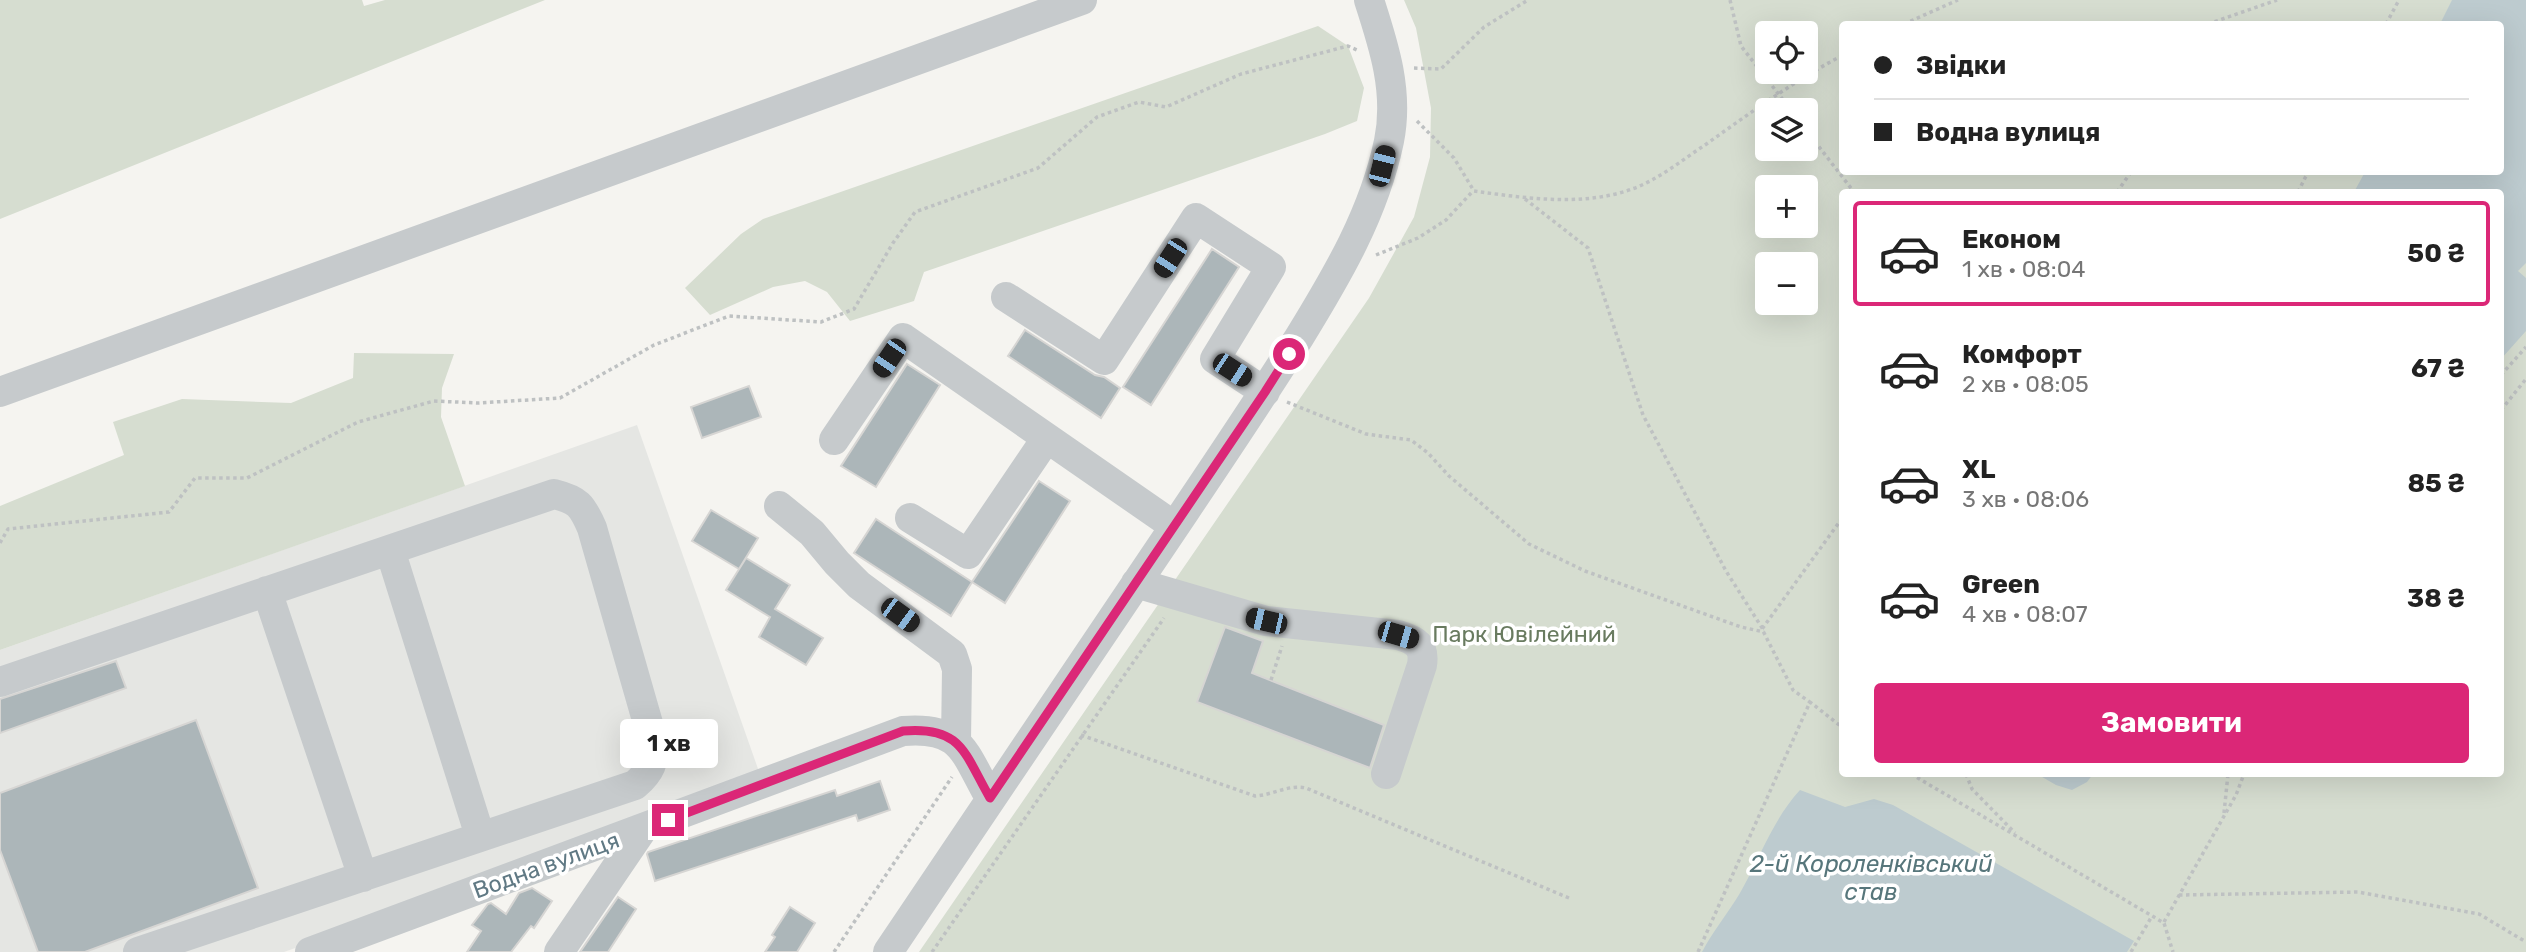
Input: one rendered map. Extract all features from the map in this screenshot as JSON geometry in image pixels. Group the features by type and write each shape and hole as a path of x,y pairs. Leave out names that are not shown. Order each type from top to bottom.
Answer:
{"street":[{"path":"0,392 1082,0"},
{"path":"888,952 1265,392 1341,269 1363,222 1389,139 1393,97 1388,63 1369,0"},
{"path":"1006,297 1104,360 1196,218 1272,267 1215,359 1265,392"},
{"path":"834,440 903,338 1174,526"},
{"path":"910,518 968,554 1046,439"},
{"path":"0,682 554,494 573,499 584,509 592,528 653,741 654,757 648,773 635,785 138,952"},
{"path":"779,506 812,533 859,585 952,654 957,669 961,749 990,798"},
{"path":"390,550 481,836"},
{"path":"1136,583 1239,615 1289,625 1398,635 1412,639 1421,647 1422,666 1386,774"},
{"path":"267,592 363,877"},
{"name":"Водна вулиця","path":"310,952 903,731 924,729 940,732 961,749"},
{"path":"559,952 642,830"}],"path":[{"path":"0,543 8,529 169,512 195,478 247,478 358,422 435,401 478,403 560,398 653,345 729,316 821,322 854,309 893,243 915,212 1038,168 1097,117 1139,102 1166,107 1241,74 1348,46 1403,68 1441,69 1484,27 1528,0"},
{"path":"1730,0 1741,46 1781,98"},
{"path":"1911,21 1958,0"},
{"path":"2217,21 2277,0"},
{"path":"2387,21 2399,0"},
{"path":"1474,191 1523,198 1600,197 1633,189 1669,170 1808,74 1839,57"},
{"path":"1393,97 1454,158 1474,191"},
{"path":"1818,146 1839,173"},
{"path":"1841,175 1852,189"},
{"path":"1341,269 1418,238 1446,219 1474,191"},
{"path":"1523,198 1588,248 1643,415 1726,571 1764,632 1793,690 1839,724"},
{"path":"2504,372 2526,347"},
{"path":"2504,406 2526,379"},
{"path":"1265,392 1366,433 1411,440 1528,544 1585,571 1741,627 1764,632"},
{"path":"1764,632 1762,629 1839,523"},
{"path":"932,952 1081,735 1180,597"},
{"path":"1270,680 1289,625"},
{"path":"1698,952 1810,702"},
{"path":"1081,735 1255,796 1266,796 1296,786 1306,788 1569,898"},
{"path":"834,952 961,749"},
{"path":"1916,777 2164,923 2173,952"},
{"path":"1967,777 1972,789 2020,838"},
{"path":"2224,816 2228,777"},
{"path":"2164,923 2224,816 2243,777"},
{"path":"2179,895 2358,892 2480,914 2526,942"},
{"path":"2131,952 2152,916"}],"shaded area":[{"path":"637,425 763,783 284,952 0,952 0,650"}],"green space":[{"path":"0,0 362,0 364,6 385,0 545,0 0,219"},
{"name":"Парк Ювілейний","path":"1404,0 2526,0 2526,952 919,952 1369,298 1414,217 1430,157 1431,108 1416,28"},
{"path":"1318,26 1348,46 1364,88 1357,121 924,272 914,301 850,321 827,292 805,281 773,287 710,315 685,288 741,234 763,219"},
{"path":"354,353 454,354 442,388 441,417 465,486 0,650 0,506 124,455 113,422 182,399 291,403 353,378"}],"water":[{"path":"2452,0 2526,0 2526,263 2518,271 2526,278 2526,331 2504,356 2504,189 2356,189 2363,175 2504,175 2504,21 2442,21"},
{"path":"2042,777 2091,777 2072,790"},
{"name":"2-й Короленківський став","path":"1800,790 1845,807 1874,799 1893,805 2134,941 2127,952 1702,952 1740,893 1782,813"}],"building":[{"path":"1212,249 1239,267 1151,405 1123,387"},
{"path":"1025,330 1120,388 1101,418 1008,356"},
{"path":"907,364 940,385 876,487 841,466"},
{"path":"749,386 761,417 702,438 691,407"},
{"path":"1039,481 1070,501 1005,603 972,582"},
{"path":"711,510 758,538 739,569 692,541"},
{"path":"876,519 972,582 951,616 854,553"},
{"path":"746,558 790,585 775,609 823,638 806,665 759,637 770,617 726,590"},
{"path":"1225,627 1263,641 1252,673 1384,725 1370,768 1197,702"},
{"path":"116,661 126,688 0,733 0,699"},
{"path":"196,720 258,888 85,952 38,952 0,850 0,793"},
{"path":"880,781 890,810 858,821 856,815 655,881 648,852 835,790 837,796"},
{"path":"532,888 552,901 534,928 531,926 511,952 467,952 481,931 472,925 488,904 491,903 506,914 519,893"},
{"path":"618,897 636,909 608,952 580,952"},
{"path":"790,907 815,923 797,952 765,952 775,937 772,935"}],"route":[{"path":"668,820 903,731 924,729 940,732 956,741 990,798 1289,354"}]}
